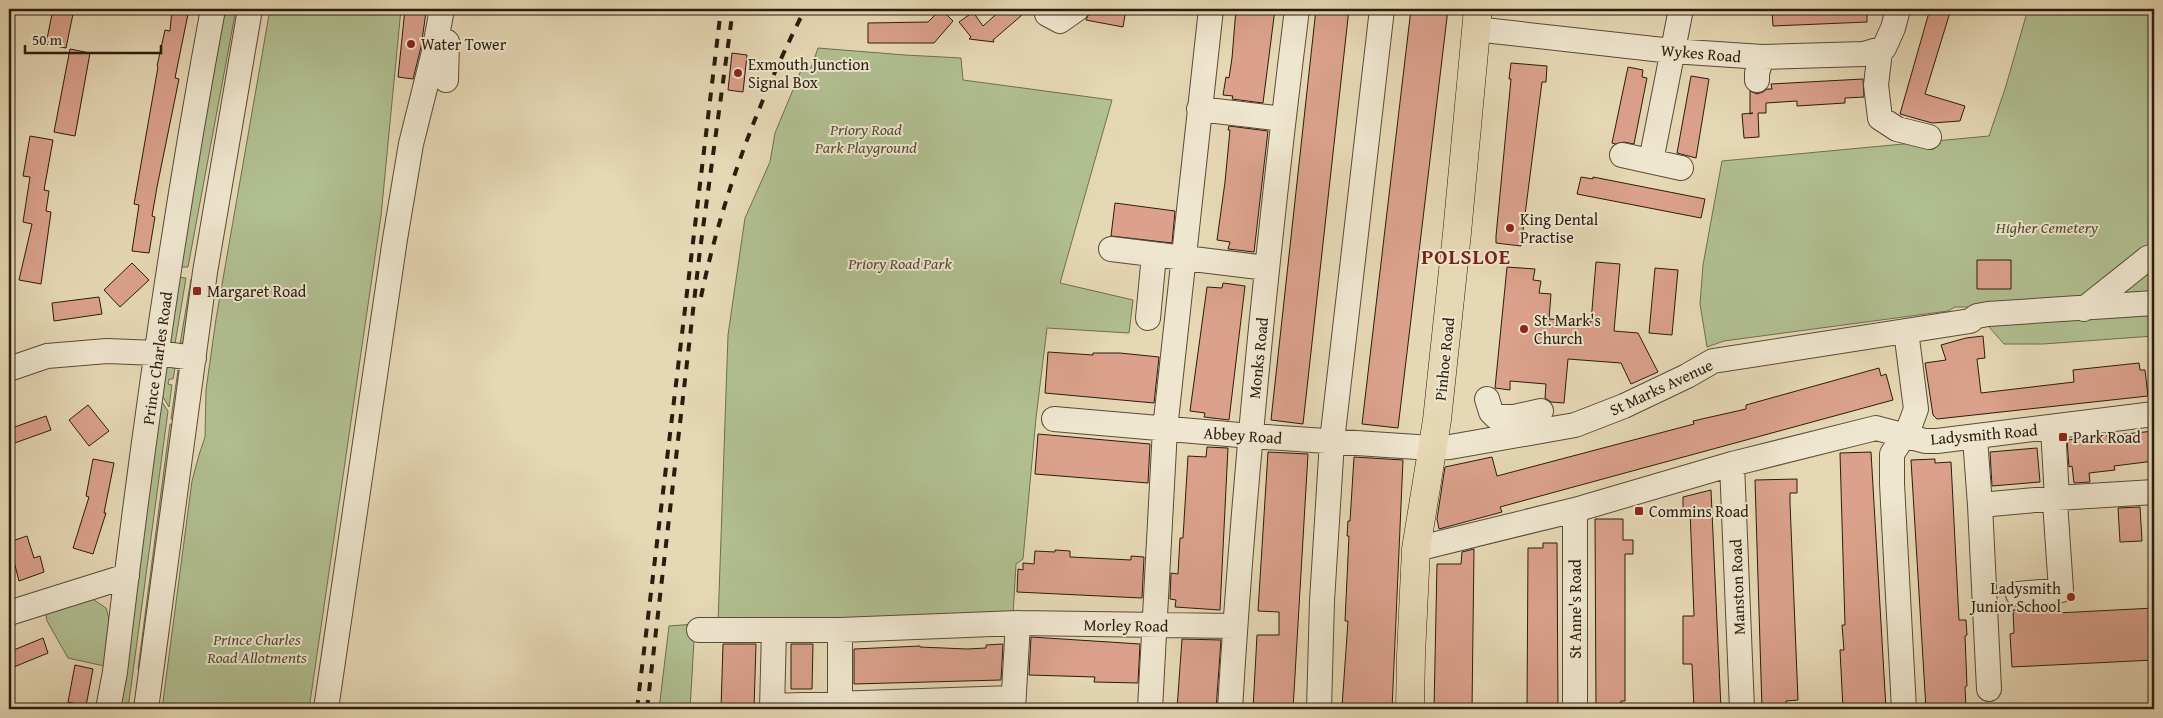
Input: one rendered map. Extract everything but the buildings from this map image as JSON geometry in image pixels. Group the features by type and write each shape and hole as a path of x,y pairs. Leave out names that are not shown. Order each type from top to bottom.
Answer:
{"main road":[{"name":"Pinhoe Road","path":"1410,709 1416,549 1437,420 1457,233 1476,19"}],"street":[{"name":"Prince Charles Road","path":"108,709 115,672 126,576 179,202 213,9"},
{"path":"146,709 205,272 250,9"},
{"path":"326,709 395,239 411,144 434,52 442,9"},
{"path":"446,80 447,9"},
{"path":"1047,14 1060,20 1077,9"},
{"path":"1150,709 1165,429 1210,9"},
{"name":"Monks Road","path":"1230,709 1250,436 1297,9"},
{"path":"1320,709 1322,601 1332,442 1382,9"},
{"path":"1651,161 1681,9"},
{"path":"1898,9 1888,43 1880,51 1876,85 1880,118 1897,129 1929,137"},
{"name":"Wykes Road","path":"1476,19 1672,51 1762,57 1864,54 1880,51"},
{"path":"1757,80 1762,57"},
{"path":"1199,109 1284,119"},
{"path":"1622,155 1681,168"},
{"path":"1111,249 1267,268"},
{"path":"1148,318 1154,255"},
{"path":"2084,309 2148,258 2154,256"},
{"name":"St Marks Avenue","path":"1432,448 1477,444 1515,426 1575,425 1687,376 1713,361 1970,321 1978,316 1988,314 2154,303"},
{"path":"1904,709 1892,454 1914,418 1916,409 1906,331"},
{"path":"9,369 46,356 108,351 157,352 194,358"},
{"path":"1487,399 1491,412 1496,417 1515,426 1541,411"},
{"name":"Ladysmith Road","path":"1903,434 1926,441 1975,438 2154,414"},
{"name":"Abbey Road","path":"1054,419 1250,436 1432,448"},
{"path":"1416,549 1575,510 1732,464 1876,428 1903,434"},
{"path":"2018,594 2061,590 2055,502 2057,498 2053,428"},
{"path":"1975,438 1989,689"},
{"name":"Manston Road","path":"1732,464 1742,709"},
{"path":"1980,505 2154,492"},
{"name":"St Anne's Road","path":"1575,510 1575,709"},
{"path":"9,613 126,576"},
{"path":"774,630 772,708 1013,704 1018,623"},
{"name":"Morley Road","path":"699,630 840,630 1018,623 1235,626"},
{"path":"840,630 840,707"}],"green space":[{"path":"225,9 236,9 188,267 178,267"},
{"name":"Prince Charles Road Allotments","path":"270,9 401,9 381,216 309,709 162,709 192,481 205,437 206,390 216,319"},
{"name":"Higher Cemetery","path":"2028,9 2154,9 2154,336 2043,344 2004,344 1985,322 1976,307 1955,307 1948,311 1724,341 1707,347 1700,304 1703,265 1722,161 1989,136"},
{"name":"Priory Road Park","path":"818,48 961,58 963,80 1112,100 1060,283 1133,300 1129,333 1047,328 1036,418 1023,559 1016,564 1013,615 718,624 728,335 745,218 770,162 775,133 802,68 811,68"},
{"path":"176,277 186,278 175,344 170,341"},
{"path":"191,279 197,280 187,338 180,344"},
{"path":"169,367 175,368 173,379 169,379 168,384 172,385 169,407 160,392 166,369"},
{"path":"178,370 180,372 176,420 171,419"},
{"path":"158,396 168,411 128,709 116,709"},
{"path":"170,424 176,425 144,670 138,669"},
{"path":"91,598 106,608 109,619 104,666 68,658 47,621 45,609"},
{"path":"695,624 690,709 659,709 669,626"}],"railway":[{"path":"637,709 721,9"},
{"path":"647,709 700,250 733,9"},
{"path":"701,297 731,185 757,113 805,9"}],"place":[{"name":"Water Tower","path":"411,44"},
{"name":"Exmouth Junction Signal Box","path":"738,73"},
{"name":"King Dental Practise","path":"1510,228"},
{"name":"Margaret Road","path":"197,291"},
{"name":"St. Mark's Church","path":"1524,329"},
{"name":"Park Road","path":"2063,437"},
{"name":"Commins Road","path":"1639,511"},
{"name":"Ladysmith Junior School","path":"2071,597"}],"district":[{"name":"POLSLOE","path":"1466,256"}],"park label":[{"name":"Priory Road Park Playground","path":"866,138"}]}
